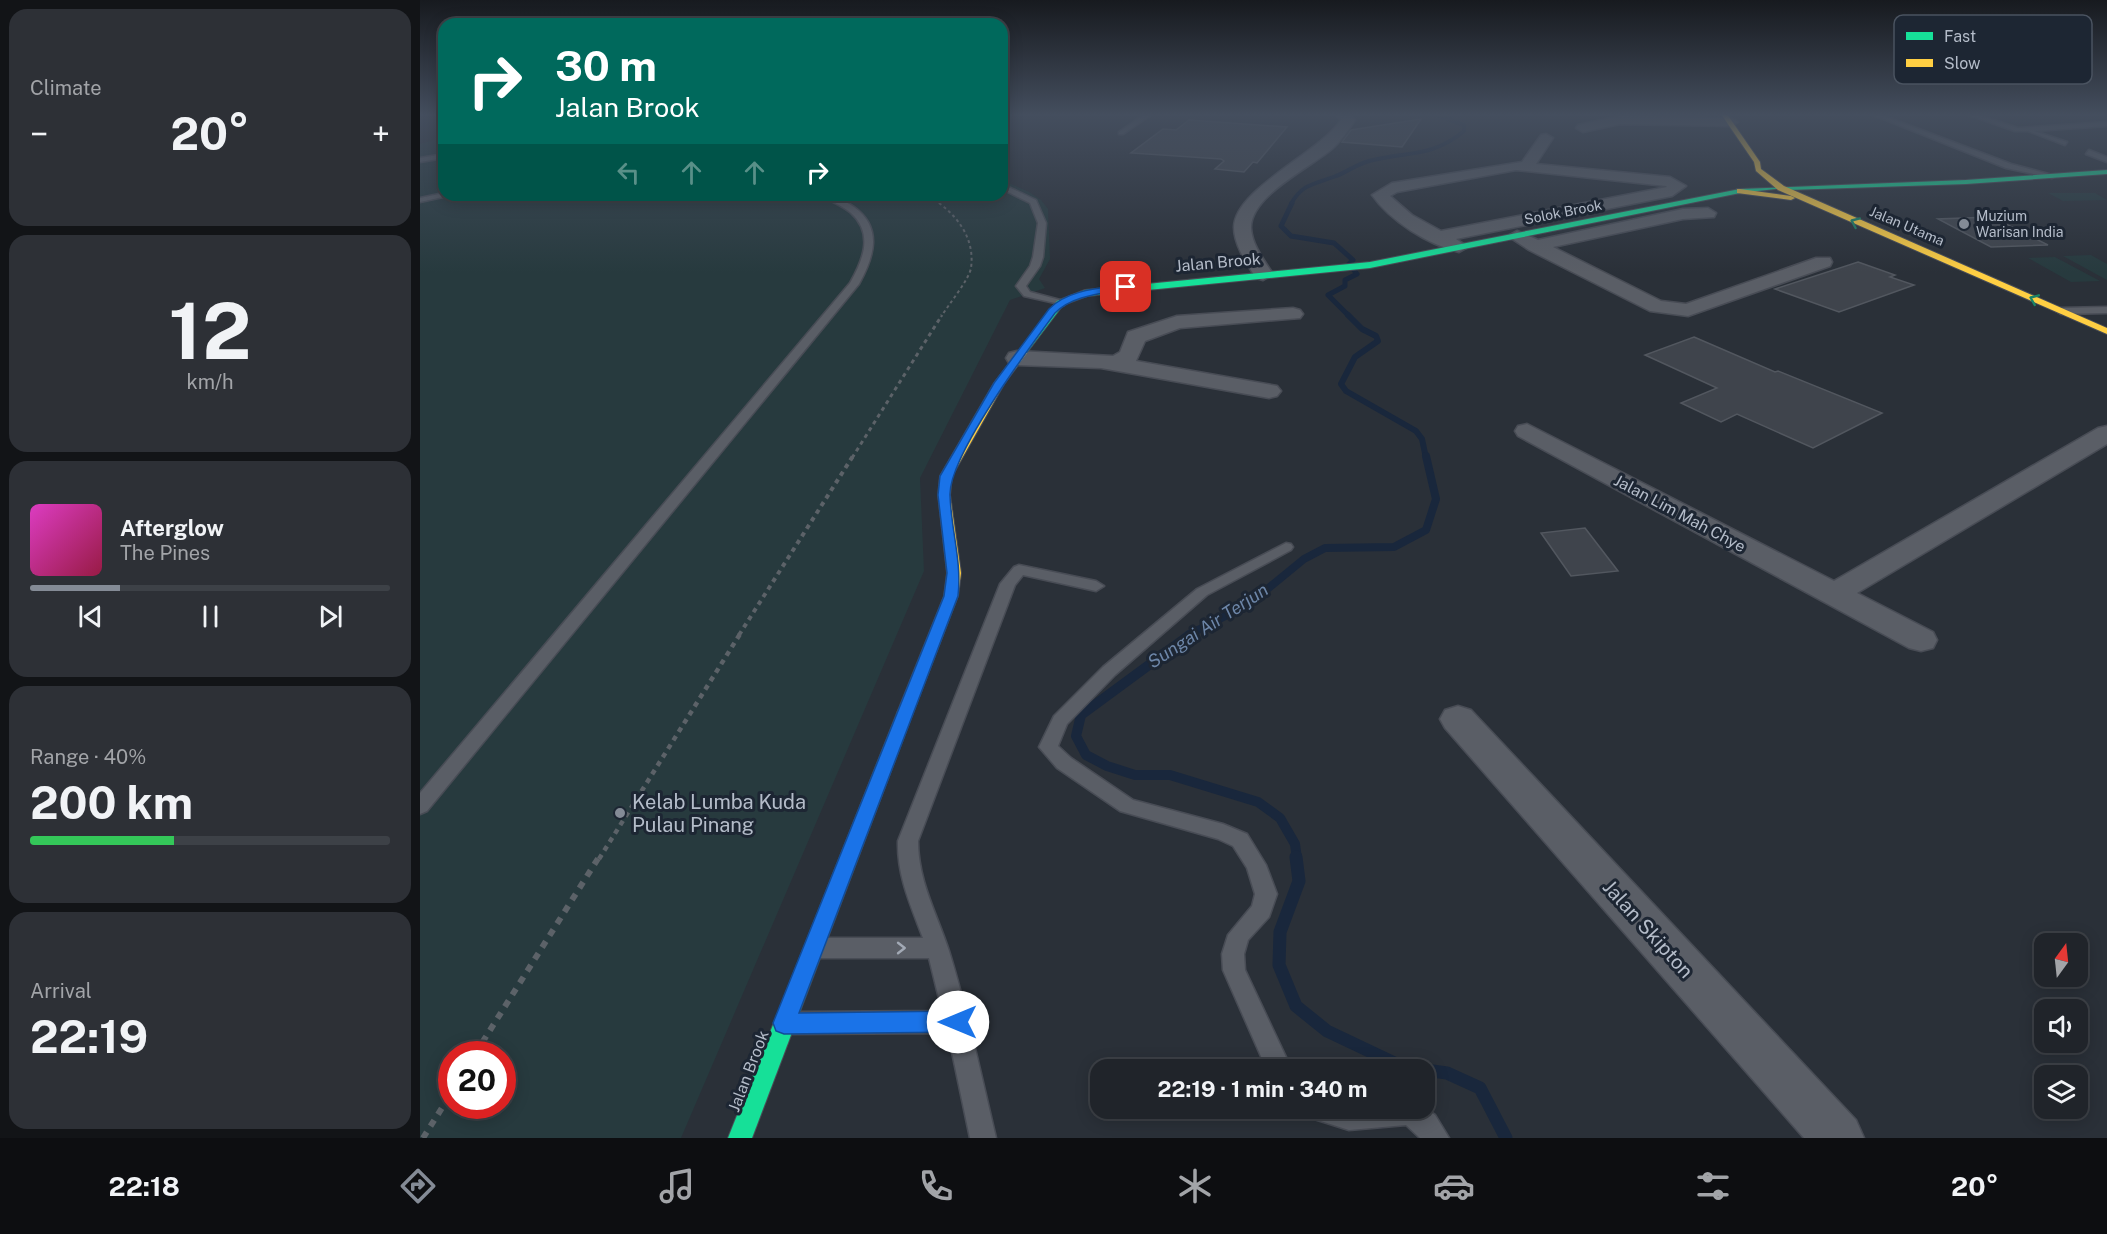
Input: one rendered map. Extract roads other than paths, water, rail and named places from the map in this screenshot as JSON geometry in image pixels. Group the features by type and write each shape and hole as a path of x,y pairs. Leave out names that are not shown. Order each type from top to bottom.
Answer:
{"street":[{"path":"1263,274 1245,239 1243,223 1258,197 1272,182 1295,167"},
{"name":"Solok Brook","path":"1459,247 1437,237 1394,208 1380,195 1403,186 1501,167"},
{"name":"Solok Brook","path":"1437,237 1672,191 1678,186 1665,182 1537,167"},
{"name":"Jalan Utama","path":"1758,167 1758,170 1781,188 2107,331"},
{"path":"1768,167 1797,180 1882,185 2107,172"},
{"path":"1740,191 1759,184 1764,175"},
{"name":"Jalan Brook","path":"740,1138 951,596 954,573 944,495 946,476 981,412 1017,358 1059,303 1085,294 1126,287 1370,265 1740,191 1882,185"},
{"path":"1740,191 1819,205 1823,196 1852,186"},
{"path":"1535,246 1683,214 1708,213"},
{"path":"1517,236 1657,307 1673,310 1688,310 1823,262"},
{"path":"1117,364 1130,355 1136,337 1168,324 1293,314"},
{"path":"1017,358 1072,359 1117,364 1269,391"},
{"name":"Jalan Lim Mah Chye","path":"1527,431 1921,640"},
{"path":"1834,594 2107,433"},
{"name":"Jalan Skipton","path":"1458,719 1838,1138"}],"lane":[{"path":"2010,167 2020,178"},
{"path":"2014,167 2052,176"},
{"path":"1008,189 1033,202 1041,223 1035,266 1021,286 1027,294 1059,303"},
{"path":"420,200 438,197"},
{"path":"420,806 854,284 867,265 871,237 860,217 836,201"},
{"path":"2061,310 2106,306"},
{"path":"1275,1059 1234,970 1233,954 1239,935 1261,911 1266,894 1256,865 1240,840 1223,832 1127,806 1064,763 1048,747 1060,721 1109,671 1202,592 1286,547"},
{"path":"982,1138 958,1022 937,948 906,858 908,841 1002,594 1019,570 1096,586"},
{"path":"814,948 937,948"},
{"path":"784,1023 958,1022"},
{"path":"1422,1119 1436,1138"}],"waterway":[{"name":"Sungai Air Terjun","path":"1291,204 1295,197 1310,185 1354,167"},
{"name":"Sungai Air Terjun","path":"1292,203 1281,226 1291,236 1334,243 1353,260 1349,264 1357,274 1345,280 1345,286 1328,295 1362,329 1376,336 1378,341 1355,357 1341,384 1346,391 1416,431 1422,439 1426,458"},
{"name":"Sungai Air Terjun","path":"1188,635 1249,604 1304,559 1325,548 1394,547 1426,530 1436,499 1426,456"},
{"name":"Sungai Air Terjun","path":"1191,634 1081,715 1076,736 1086,755 1107,766 1135,775 1170,775 1258,802 1280,818 1295,844 1297,859"},
{"name":"Sungai Air Terjun","path":"1296,857 1299,881 1280,932 1279,965 1296,1006 1327,1031 1386,1059"},
{"name":"Sungai Air Terjun","path":"1435,1071 1447,1073 1480,1088 1506,1138"}],"place":[{"name":"Muzium Warisan India","path":"1964,224"},
{"name":"Kelab Lumba Kuda Pulau Pinang","path":"620,813"}]}
